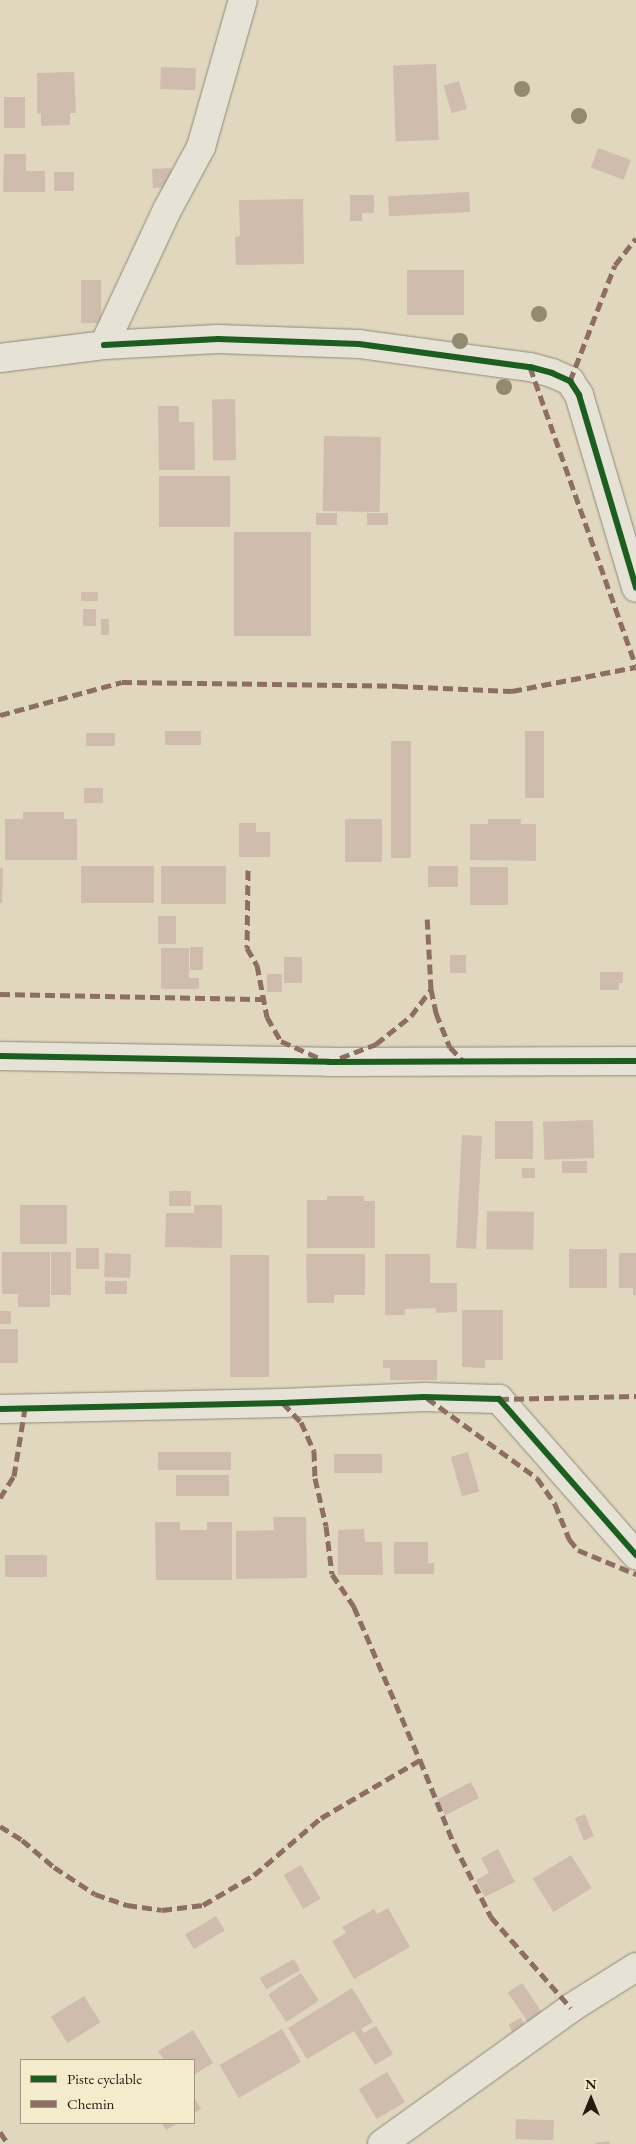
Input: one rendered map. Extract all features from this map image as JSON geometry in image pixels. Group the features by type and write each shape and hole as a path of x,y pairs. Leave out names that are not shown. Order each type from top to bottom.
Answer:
{"street":[{"path":"104,345 167,210 200,147 243,0"},
{"path":"0,358 104,345 218,339 359,344 530,368 552,373 570,380 579,395 636,588"},
{"path":"0,1056 329,1062 636,1061"},
{"path":"0,1409 283,1403 424,1397 499,1400 636,1555"},
{"path":"382,2144 571,2008 636,1967"}],"building":[{"path":"436,64 439,140 396,141 393,66"},
{"path":"161,67 196,68 195,90 160,89"},
{"path":"74,72 76,113 70,113 70,125 41,126 41,113 37,114 37,73"},
{"path":"459,81 467,109 452,113 444,85"},
{"path":"4,97 25,97 25,128 4,128"},
{"path":"598,148 631,160 624,180 591,168"},
{"path":"4,154 26,154 26,171 45,171 45,192 3,192"},
{"path":"171,168 172,187 153,188 152,169"},
{"path":"54,172 74,172 74,191 54,191"},
{"path":"469,192 470,212 389,216 388,196"},
{"path":"350,195 374,195 374,213 362,213 362,221 350,221"},
{"path":"303,199 304,264 236,265 235,237 240,236 239,200"},
{"path":"407,270 464,270 464,315 407,315"},
{"path":"81,280 101,280 101,323 81,323"},
{"path":"212,399 235,399 236,460 213,460"},
{"path":"158,406 179,406 179,422 194,422 195,470 159,470"},
{"path":"324,436 381,437 380,512 323,511"},
{"path":"159,476 230,476 230,527 159,527"},
{"path":"316,513 337,513 337,525 316,525"},
{"path":"367,513 388,513 388,525 367,525"},
{"path":"234,532 311,532 311,636 234,636"},
{"path":"81,592 98,592 98,601 81,601"},
{"path":"83,609 96,609 96,626 83,626"},
{"path":"101,619 109,619 109,635 101,635"},
{"path":"165,731 201,731 201,745 165,745"},
{"path":"525,731 544,731 544,798 525,798"},
{"path":"86,733 115,733 115,746 86,746"},
{"path":"391,741 411,741 411,858 391,858"},
{"path":"84,788 103,788 103,803 84,803"},
{"path":"23,812 64,812 64,819 77,819 77,860 5,860 5,819 23,819"},
{"path":"345,819 382,819 382,862 345,862"},
{"path":"488,819 521,819 521,824 536,824 536,861 470,860 470,824 488,824"},
{"path":"239,823 256,823 256,832 270,832 270,857 239,857"},
{"path":"81,866 154,866 154,903 81,903"},
{"path":"161,866 226,866 226,904 161,904"},
{"path":"428,866 458,866 458,887 428,887"},
{"path":"470,867 508,867 508,905 470,905"},
{"path":"0,868 3,868 2,903 0,903"},
{"path":"158,916 176,916 176,944 158,944"},
{"path":"190,947 203,947 203,970 190,970"},
{"path":"161,948 189,948 189,978 199,978 199,989 161,989"},
{"path":"450,955 466,955 466,973 450,973"},
{"path":"284,957 302,957 302,983 284,983"},
{"path":"600,972 623,972 623,983 619,983 619,990 600,990"},
{"path":"267,974 282,974 282,992 267,992"},
{"path":"593,1120 594,1158 544,1160 543,1122"},
{"path":"495,1121 533,1121 533,1159 495,1159"},
{"path":"462,1135 482,1136 476,1249 456,1248"},
{"path":"562,1161 587,1161 587,1173 562,1173"},
{"path":"522,1168 535,1168 535,1178 522,1178"},
{"path":"169,1191 191,1191 191,1206 169,1206"},
{"path":"327,1196 364,1196 364,1201 375,1201 375,1248 307,1248 307,1200 327,1200"},
{"path":"20,1205 67,1205 67,1244 20,1244"},
{"path":"194,1205 222,1205 222,1248 165,1247 166,1213 194,1213"},
{"path":"487,1211 534,1212 533,1250 486,1249"},
{"path":"76,1248 99,1248 99,1269 76,1269"},
{"path":"569,1249 607,1249 607,1288 569,1288"},
{"path":"2,1252 50,1252 50,1307 18,1307 18,1294 2,1294"},
{"path":"51,1252 71,1252 71,1295 51,1295"},
{"path":"105,1253 131,1254 130,1278 104,1277"},
{"path":"619,1253 636,1253 636,1295 633,1295 633,1288 619,1288"},
{"path":"306,1254 365,1254 365,1295 334,1295 334,1303 307,1303"},
{"path":"385,1254 430,1254 430,1283 457,1283 457,1312 436,1313 436,1308 405,1309 405,1315 385,1315"},
{"path":"230,1255 269,1255 269,1377 230,1377"},
{"path":"105,1281 127,1281 127,1294 105,1294"},
{"path":"462,1310 503,1310 503,1360 485,1360 485,1368 462,1367"},
{"path":"0,1311 11,1311 11,1324 0,1324"},
{"path":"0,1329 18,1329 18,1363 0,1363"},
{"path":"383,1360 437,1360 437,1380 390,1380 390,1368 383,1368"},
{"path":"158,1452 231,1452 231,1470 158,1470"},
{"path":"468,1452 479,1491 462,1496 451,1457"},
{"path":"334,1454 382,1454 382,1473 334,1473"},
{"path":"176,1475 229,1475 229,1496 176,1496"},
{"path":"273,1517 306,1517 307,1578 236,1579 236,1531 274,1530"},
{"path":"155,1522 180,1522 180,1530 207,1530 207,1522 232,1522 232,1580 156,1580"},
{"path":"364,1529 365,1542 382,1542 383,1575 338,1575 338,1530"},
{"path":"394,1542 428,1542 428,1563 434,1563 434,1574 394,1574"},
{"path":"5,1555 47,1555 47,1577 5,1577"},
{"path":"471,1782 479,1798 445,1815 437,1799"},
{"path":"585,1814 594,1836 584,1840 575,1818"},
{"path":"498,1849 515,1882 485,1897 476,1880 489,1873 481,1858"},
{"path":"571,1855 592,1888 554,1912 533,1879"},
{"path":"301,1865 320,1899 303,1909 284,1875"},
{"path":"388,1908 410,1947 354,1979 332,1941 346,1933 342,1927 374,1909 377,1914"},
{"path":"216,1916 225,1931 194,1949 185,1935"},
{"path":"294,1959 300,1970 266,1989 260,1978"},
{"path":"301,1973 319,2001 286,2022 268,1994"},
{"path":"522,1983 542,2013 528,2022 508,1993"},
{"path":"352,1988 373,2022 361,2029 364,2033 376,2026 393,2054 375,2065 354,2031 307,2059 288,2028"},
{"path":"84,1996 100,2022 67,2043 51,2017"},
{"path":"521,2018 528,2031 516,2038 509,2025"},
{"path":"282,2029 301,2062 239,2098 220,2065"},
{"path":"193,2030 213,2063 195,2074 195,2059 163,2059 158,2051"},
{"path":"387,2072 405,2102 377,2119 359,2089"},
{"path":"195,2099 201,2109 195,2112"},
{"path":"516,2119 554,2120 553,2140 515,2139"},
{"path":"163,2124 176,2124 166,2130"},
{"path":"609,2141 610,2144 595,2144 595,2143"}],"marked path":[{"path":"570,381 615,265 636,238"},
{"path":"530,367 636,666"},
{"path":"0,715 122,682 398,686 512,691 636,667"},
{"path":"248,870 247,948 257,965 267,1017 281,1041 321,1059"},
{"path":"340,1058 376,1044 411,1016 431,989 427,914"},
{"path":"431,989 436,1013 450,1047 464,1062"},
{"path":"0,994 264,999"},
{"path":"499,1399 636,1396"},
{"path":"427,1398 537,1478 555,1504 569,1539 578,1550 636,1574"},
{"path":"283,1403 301,1422 314,1451 315,1478 326,1526 332,1574 354,1607 420,1760"},
{"path":"0,1498 14,1476 25,1408"},
{"path":"0,1826 22,1840 54,1867 95,1894 127,1905 162,1910 203,1905 254,1875 321,1818 420,1760 454,1844 491,1917 571,2008"},
{"path":"0,2132 8,2144"}],"cycle path":[{"path":"104,345 218,339 359,344 530,367 552,373 570,381 579,395 636,588"},
{"path":"0,1056 329,1062 636,1061"},
{"path":"0,1409 283,1403 424,1397 499,1399 636,1555"}]}
